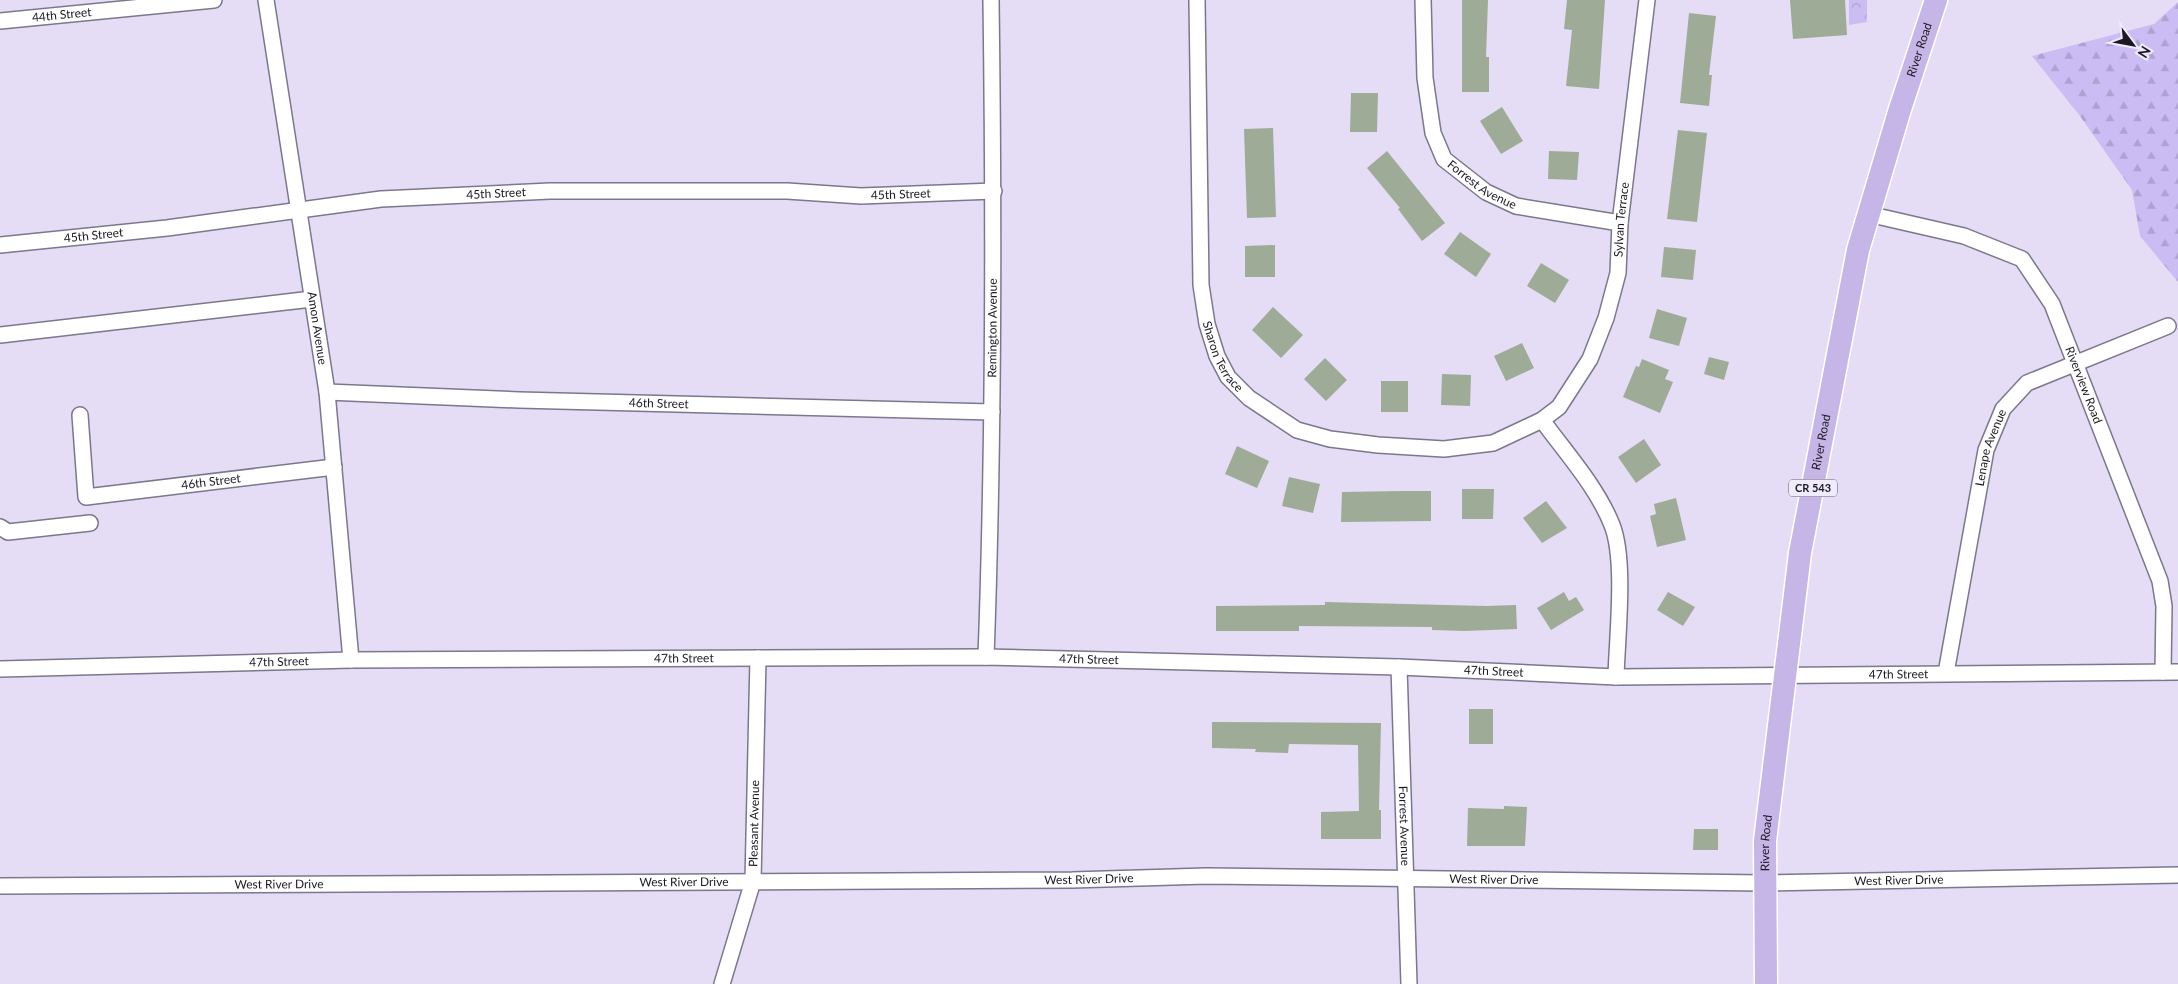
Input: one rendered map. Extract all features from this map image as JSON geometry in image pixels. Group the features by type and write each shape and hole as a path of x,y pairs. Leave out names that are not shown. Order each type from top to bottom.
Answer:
{"main road":[{"name":"River Road","path":"1766,984 1765,842 1800,554 1858,250 1936,0"}],"street":[{"name":"44th Street","path":"0,21 214,0"},
{"name":"Amon Avenue","path":"266,0 327,392 351,660"},
{"name":"Remington Avenue","path":"986,657 992,412 994,191 991,0"},
{"name":"Sharon Terrace","path":"1197,0 1201,285 1207,324 1216,356 1228,377 1249,398 1272,416 1297,430 1330,439 1378,446 1444,449 1493,443 1542,420"},
{"name":"Forrest Avenue","path":"1423,0 1425,78 1433,133 1444,159 1486,192 1516,206 1620,223"},
{"name":"Sylvan Terrace","path":"1542,420 1559,407 1590,359 1606,318 1618,273 1620,223 1646,0"},
{"name":"45th Street","path":"0,245 167,228 381,199 550,191 787,191 861,196 994,191"},
{"name":"Riverview Road","path":"1868,214 1964,236 2022,259 2052,304 2160,581 2170,672"},
{"path":"0,335 312,299"},
{"name":"Lenape Avenue","path":"1946,673 1986,450 2003,409 2027,383 2168,326"},
{"name":"46th Street","path":"327,392 992,412"},
{"name":"46th Street","path":"80,415 86,497 334,467"},
{"path":"1542,420 1596,495 1612,525 1617,545 1619,570 1616,677"},
{"path":"0,527 8,532 90,523"},
{"name":"47th Street","path":"0,669 351,660 986,657 1399,667 1616,677 2170,672"},
{"name":"Pleasant Avenue","path":"722,984 753,881 758,658"},
{"name":"Forrest Avenue","path":"1399,667 1409,984"},
{"name":"West River Drive","path":"0,886 1072,880 1206,876 1764,883 2178,875"}],"green space":[{"path":"1849,0 1867,0 1867,22 1849,25"},
{"path":"2178,2 2178,282 2140,236 2132,190 2080,116 2032,56 2154,24"}],"building":[{"path":"1462,0 1488,0 1486,57 1489,57 1489,92 1462,92"},
{"path":"1567,0 1605,0 1599,89 1566,86 1572,30 1564,29"},
{"path":"1790,0 1845,0 1847,35 1793,39"},
{"path":"1689,13 1716,16 1709,75 1712,75 1709,106 1680,103"},
{"path":"1351,93 1378,93 1377,132 1350,132"},
{"path":"1502,107 1523,141 1501,154 1480,121"},
{"path":"1273,128 1276,217 1247,218 1244,129"},
{"path":"1678,130 1707,133 1697,222 1667,219"},
{"path":"1387,151 1445,223 1422,241 1398,209 1400,208 1367,168"},
{"path":"1549,151 1579,152 1577,180 1548,179"},
{"path":"1460,232 1491,254 1476,277 1444,254"},
{"path":"1275,245 1275,277 1245,277 1245,246"},
{"path":"1664,247 1696,250 1693,280 1661,277"},
{"path":"1541,263 1569,280 1555,303 1527,286"},
{"path":"1273,307 1303,335 1281,358 1252,330"},
{"path":"1657,309 1687,318 1679,346 1649,338"},
{"path":"1522,343 1534,368 1506,381 1494,356"},
{"path":"1709,357 1729,362 1724,380 1704,374"},
{"path":"1325,358 1347,380 1326,401 1304,379"},
{"path":"1642,359 1669,370 1665,379 1673,382 1660,413 1623,397 1636,366 1639,367"},
{"path":"1442,374 1471,375 1470,406 1441,405"},
{"path":"1381,381 1408,381 1408,412 1381,412"},
{"path":"1644,439 1661,465 1636,483 1618,457"},
{"path":"1237,446 1269,461 1257,488 1225,474"},
{"path":"1289,477 1320,484 1313,513 1282,506"},
{"path":"1462,489 1494,489 1493,519 1462,519"},
{"path":"1431,491 1431,521 1341,522 1342,492"},
{"path":"1676,498 1686,540 1657,547 1650,516 1656,514 1654,504"},
{"path":"1546,501 1567,528 1542,543 1523,518"},
{"path":"1564,592 1569,601 1576,597 1584,610 1551,630 1537,608"},
{"path":"1668,592 1695,607 1683,626 1657,610"},
{"path":"1325,602 1516,605 1517,629 1465,631 1432,630 1432,627 1299,626 1299,631 1216,631 1216,606 1325,605"},
{"path":"1469,709 1493,709 1493,744 1469,744"},
{"path":"1212,722 1381,723 1379,810 1381,810 1381,839 1321,839 1321,812 1359,811 1358,745 1289,744 1288,753 1255,752 1256,749 1212,748"},
{"path":"1504,806 1527,807 1525,846 1467,846 1468,808 1504,809"},
{"path":"1694,829 1718,829 1718,850 1693,850"}]}
